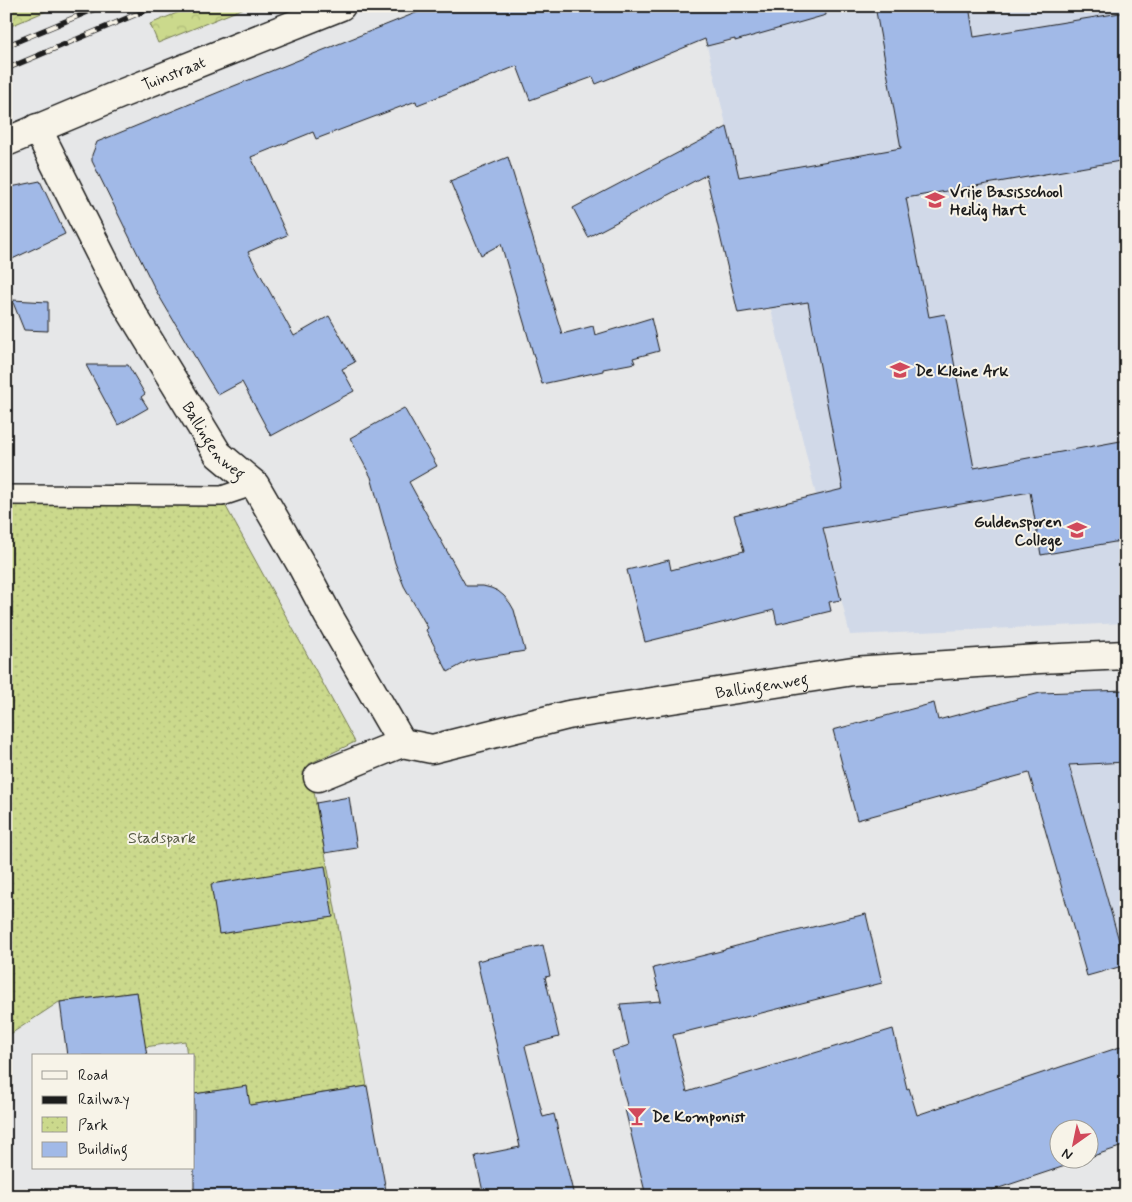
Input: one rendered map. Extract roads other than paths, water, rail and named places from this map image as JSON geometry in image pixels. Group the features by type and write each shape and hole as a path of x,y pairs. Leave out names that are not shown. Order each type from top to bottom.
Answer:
{"street":[{"name":"Tuinstraat","path":"6,142 341,6"},
{"name":"Ballingenweg","path":"37,128 121,295 218,454 255,485 402,743 432,749 568,715 853,671 1126,655"},
{"path":"318,777 402,743"}],"lane":[{"path":"6,495 222,496 255,485"}],"railway":[{"path":"6,46 102,6"},
{"path":"6,69 156,6"}],"place":[{"name":"Vrije Basisschool Heilig Hart","path":"935,200"},
{"name":"De Kleine Ark","path":"900,370"},
{"name":"Guldensporen College","path":"1077,530"},
{"name":"De Komponist","path":"637,1116"}],"park label":[{"name":"Stadspark","path":"162,837"}]}
